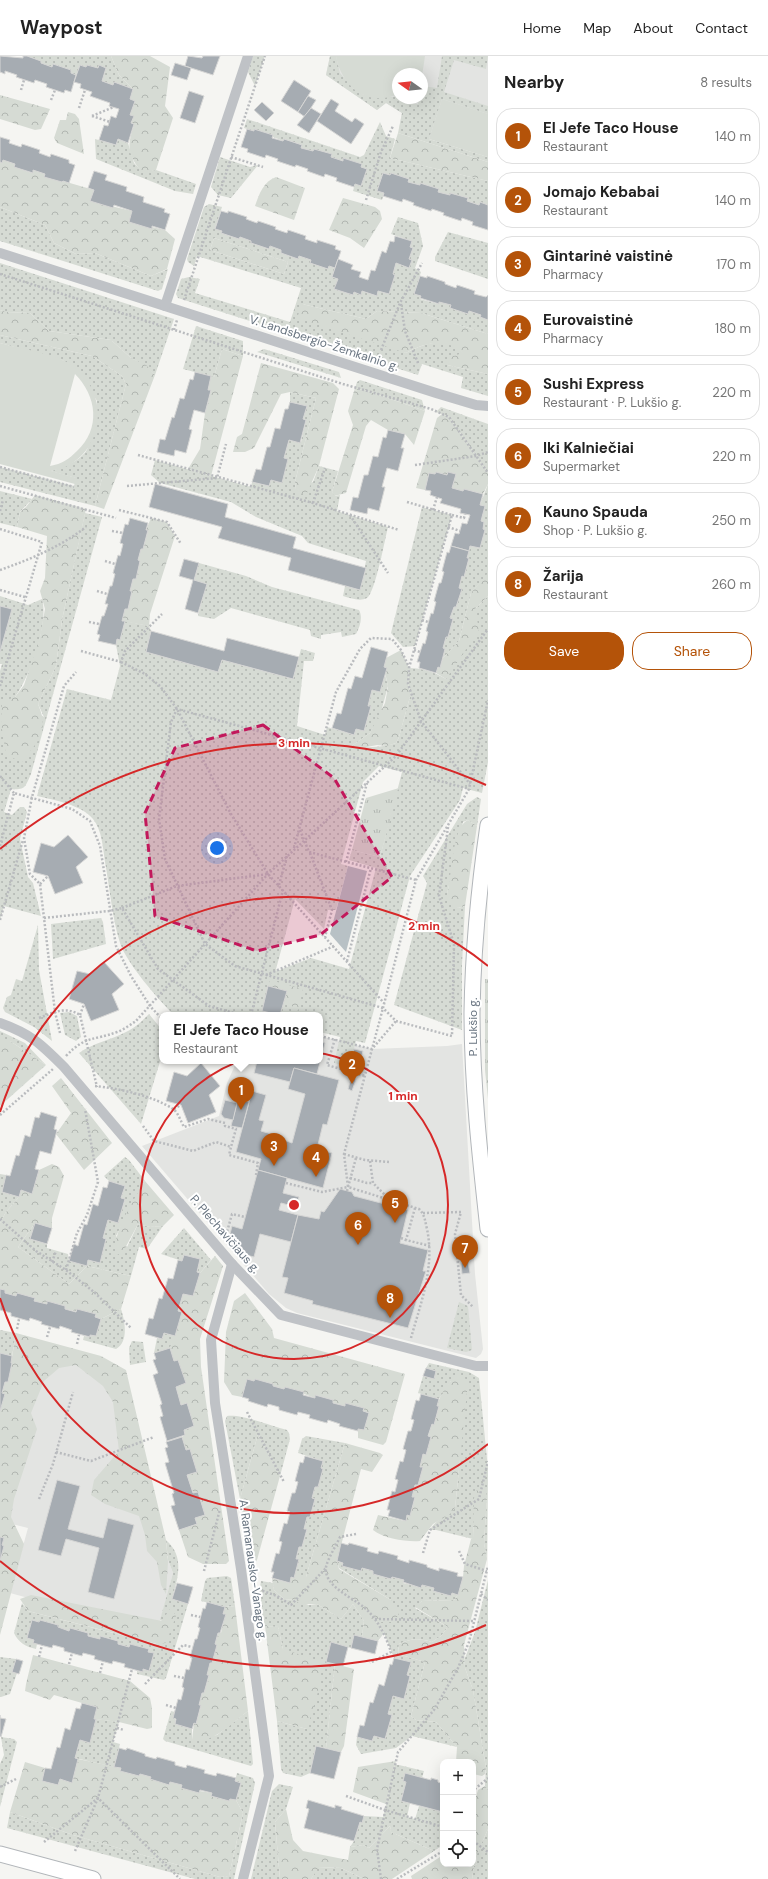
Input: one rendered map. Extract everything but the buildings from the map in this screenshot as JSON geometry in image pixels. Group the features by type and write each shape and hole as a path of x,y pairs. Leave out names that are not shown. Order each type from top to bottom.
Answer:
{"main road":[{"name":"P. Lukšio g.","path":"488,825 477,915 472,1012 478,1128 488,1230"},
{"path":"0,1854 93,1879"}],"street":[{"path":"165,306 248,56"},
{"name":"V. Landsbergio-Žemkalnio g.","path":"0,253 476,405 488,411"},
{"name":"V. Landsbergio-Žemkalnio g.","path":"476,405 488,406"},
{"name":"P. Plechavičiaus g.","path":"0,1023 20,1030 40,1042 80,1084 232,1264 281,1315 476,1366 488,1366"},
{"name":"A. Ramanausko-Vanago g.","path":"232,1264 211,1340 216,1403 241,1569 269,1776 243,1879"}],"path":[{"path":"174,330 265,56"},
{"path":"21,90 24,80"},
{"path":"52,100 55,90"},
{"path":"79,108 85,90"},
{"path":"110,122 92,116 114,108"},
{"path":"366,200 381,152 393,126"},
{"path":"231,157 263,167"},
{"path":"381,350 400,303 422,263"},
{"path":"0,274 343,384 431,409 449,417 488,473"},
{"path":"400,303 405,331 418,363"},
{"path":"217,478 226,444"},
{"path":"415,465 476,456 488,452"},
{"path":"138,455 217,478 313,503 399,530"},
{"path":"0,467 74,486"},
{"path":"313,503 325,468"},
{"path":"127,486 217,478"},
{"path":"0,486 116,518"},
{"path":"433,510 437,497"},
{"path":"0,511 3,500"},
{"path":"407,502 464,518 465,514"},
{"path":"119,510 167,522 181,544"},
{"path":"350,515 388,573"},
{"path":"452,515 409,668 408,684 422,721 470,784"},
{"path":"0,570 38,556 69,540 86,527"},
{"path":"448,527 460,531"},
{"path":"0,529 42,542 0,686"},
{"path":"112,530 123,533"},
{"path":"439,560 444,562"},
{"path":"105,561 115,564"},
{"path":"0,590 25,597"},
{"path":"431,590 436,592"},
{"path":"97,591 107,594"},
{"path":"120,662 125,652 162,614"},
{"path":"422,620 428,622"},
{"path":"89,622 99,624"},
{"path":"0,1115 60,1063 74,1048 86,1040 117,1032 136,1021 268,874 294,848 396,756 488,630"},
{"path":"294,848 336,692 360,649 371,638 392,639 401,650 409,668"},
{"path":"414,650 420,652"},
{"path":"81,651 120,662 145,674 160,686 177,709 232,814 268,874 384,1003"},
{"path":"0,920 24,838 32,797 64,686 76,672"},
{"path":"349,1178 344,1154 416,880 469,789 488,700"},
{"path":"177,709 321,750 469,789"},
{"path":"177,709 171,722 159,819 165,859 205,944 235,966 383,1008 396,1021 452,1036 454,944 438,896 448,826"},
{"path":"0,776 14,793 72,809 90,821 100,846 109,911 116,946 131,976 150,1006 159,1015"},
{"path":"346,862 367,783"},
{"path":"0,846 14,793"},
{"path":"299,830 332,910 325,937"},
{"path":"24,838 30,874 40,884 55,1012 60,1033"},
{"path":"309,852 416,880"},
{"path":"279,885 287,856"},
{"path":"347,961 371,868"},
{"path":"44,918 109,911 122,908 177,886 268,874"},
{"path":"40,884 48,876"},
{"path":"251,1012 283,890"},
{"path":"122,908 158,969 209,1006 230,1012"},
{"path":"266,975 334,946"},
{"path":"84,1004 80,1015 103,1112"},
{"path":"39,1018 55,1012 70,1010 80,1015"},
{"path":"372,1049 396,1021"},
{"path":"323,1037 372,1049"},
{"path":"334,1040 327,1065 365,1076"},
{"path":"80,1084 110,1087 152,1099 174,1109 184,1127 208,1119 225,1123 225,1126 236,1129 229,1155 258,1163 256,1175"},
{"path":"174,1109 181,1105"},
{"path":"66,1270 77,1233 87,1215 98,1182 84,1107"},
{"path":"143,1126 154,1141 193,1151 216,1142 231,1147"},
{"path":"344,1154 370,1161 389,1162"},
{"path":"347,1191 349,1178 356,1158"},
{"path":"370,1161 373,1183 389,1200"},
{"path":"349,1178 367,1183 373,1183"},
{"path":"286,1183 322,1192 348,1187 415,1208 423,1213 461,1212 455,1234 461,1295 473,1307"},
{"path":"407,1245 415,1208"},
{"path":"408,1349 429,1273 430,1246 423,1213"},
{"path":"222,1252 232,1214 245,1217"},
{"path":"0,1219 36,1251 66,1270 94,1292 131,1328"},
{"path":"401,1238 430,1246"},
{"path":"52,1262 56,1251"},
{"path":"17,1329 19,1318"},
{"path":"47,1337 50,1327"},
{"path":"77,1344 79,1335"},
{"path":"39,1499 56,1452 73,1392"},
{"path":"247,1412 284,1482"},
{"path":"56,1452 91,1461 154,1437"},
{"path":"423,1553 430,1530 479,1499 488,1461"},
{"path":"204,1571 222,1502"},
{"path":"253,1587 277,1596 290,1604 326,1567 340,1537 356,1534"},
{"path":"459,1551 465,1564 487,1571"},
{"path":"381,1879 377,1849 398,1752 434,1710 458,1668 469,1642 488,1566"},
{"path":"326,1567 327,1578 336,1587 368,1610 384,1633 391,1652 370,1663"},
{"path":"481,1594 488,1600"},
{"path":"191,1615 200,1617"},
{"path":"374,1619 474,1621"},
{"path":"39,1657 42,1645"},
{"path":"145,1684 183,1645 192,1647"},
{"path":"68,1664 72,1653"},
{"path":"100,1673 103,1661"},
{"path":"75,1851 98,1798 132,1669"},
{"path":"174,1676 184,1678"},
{"path":"166,1706 176,1708"},
{"path":"117,1728 124,1730"},
{"path":"0,1787 16,1778"},
{"path":"476,1787 488,1778"},
{"path":"346,1796 385,1810 440,1826"},
{"path":"44,1842 98,1798"},
{"path":"98,1798 180,1879"},
{"path":"476,1843 488,1852"},
{"path":"397,1879 440,1853"}],"highlighted area":[{"path":"263,725 334,778 392,877 320,935 257,951 155,916 145,813 175,748"}],"shaded area":[{"path":"330,56 488,56 488,157 399,129 402,113 386,103 377,110 326,75"},
{"path":"348,866 367,871 346,952 330,934"},
{"path":"323,1037 372,1049 462,1044 475,1274 483,1349 481,1354 476,1358 297,1313 286,1308 269,1294 142,1146 219,1116 227,1083 236,1064 323,1064"},
{"path":"34,1347 120,1370 163,1547 173,1573 157,1633 10,1593 28,1528 0,1521"}],"green space":[{"path":"27,56 111,56 119,75 133,89 114,82 113,85 102,81 106,68 99,66 98,68 87,65 86,67 80,65 76,75 71,73 71,70 53,65 52,67"},
{"path":"111,56 150,56 170,67 165,106 173,118 156,170 143,173 131,155 130,139 134,125 131,123 133,116 130,115 135,101 130,99 133,89 119,75"},
{"path":"253,56 265,56 255,86 248,72"},
{"path":"330,56 336,56 340,73 354,89 364,95 392,97 392,104 428,104 428,87 437,88 442,56 488,56 486,69 454,60 444,92 488,106 488,114 442,99 429,139 488,157 488,162 398,133 402,113 386,103 377,110 326,75"},
{"path":"336,56 425,56 423,68 392,68 392,96 387,98 376,98 358,92 350,85 339,67"},
{"path":"0,95 50,109 41,129 35,130 0,119"},
{"path":"442,99 488,114 488,157 429,139"},
{"path":"68,112 75,114 79,119 84,154 57,143 54,138 60,120 66,120"},
{"path":"247,119 360,157 364,155 380,122 386,136 395,139 390,158 488,181 488,205 480,202 479,205 467,201 468,198 451,193 450,195 438,192 438,189 421,183 420,185 408,182 409,179 391,173 390,175 383,173 378,191 384,193 382,200 353,191 355,184 366,169 343,158 343,161 331,157 331,154 314,149 313,151 301,148 302,145 284,139 283,141 254,129 254,131 244,128"},
{"path":"398,133 488,162 488,181 390,158"},
{"path":"95,139 116,145 118,139 128,143 134,163 143,172 156,170 196,184 193,194 175,191 96,159"},
{"path":"220,157 250,167 258,165 231,198 218,195 211,187"},
{"path":"3,160 15,164 14,167 32,173 33,170 45,174 44,177 94,190 90,201 132,211 152,228 165,230 175,239 167,269 151,276 95,253 76,254 54,243 45,225 0,207 0,162 2,163"},
{"path":"276,177 305,188 294,220 255,206 265,185"},
{"path":"343,198 375,207 380,211 382,219 364,248 350,238 329,230"},
{"path":"209,204 222,207 215,228 222,231 221,233 239,239 240,237 251,241 251,243 269,249 270,246 281,250 281,253 298,259 299,256 311,260 310,263 328,269 329,266 335,268 332,277 338,279 335,289 352,295 354,292 361,294 362,291 376,296 378,291 389,294 395,275 393,274 396,263 409,268 412,260 409,259 413,248 410,247 412,241 391,234 398,217 418,223 423,246 415,268 421,272 414,294 421,296 420,299 438,304 439,302 451,305 450,308 468,313 469,311 481,315 480,317 488,320 488,334 421,313 377,311 366,319 302,304 406,353 429,344 442,342 454,345 464,353 447,365 488,374 488,396 461,388 463,377 422,364 418,375 178,298 176,294 181,279 189,277 200,279 195,293 290,322 301,288 197,256 194,266 188,262 187,259 204,207","holes":["214,238 288,262 284,274 210,250"]},
{"path":"0,207 45,225 54,243 76,254 95,253 151,276 168,269 162,289 158,291 0,241"},
{"path":"448,232 488,243 488,279 435,261 435,257"},
{"path":"214,238 288,262 284,274 210,250"},
{"path":"0,263 174,319 155,375 146,366 131,358 111,340 49,331 30,313 6,312 0,310"},
{"path":"302,304 366,319 377,311 421,313 488,334 488,374 447,365 450,357 463,353 449,345 442,343 428,344 406,353 297,318"},
{"path":"0,310 6,312 30,313 49,331 111,340 131,358 146,365 155,375 104,509 95,506 126,384 122,376 92,356 0,335"},
{"path":"196,326 243,341 243,356 222,349 214,377 183,369"},
{"path":"0,335 92,356 122,376 126,384 95,506 0,482 0,467 74,486 76,478 50,471 72,463 86,452 91,436 97,401 83,378 69,364 62,360 0,343"},
{"path":"0,343 48,355 73,366 85,377 93,390 97,405 98,420 95,435 88,448 77,460 63,468 51,471 77,478 75,484 0,464","holes":["75,374 82,383 92,402 93,423 90,433 85,442 77,451 65,461 50,466"]},
{"path":"222,349 243,356 211,476 188,469 200,449 205,413 211,391 208,390 211,376 214,377"},
{"path":"264,349 339,372 341,378 257,352"},
{"path":"261,363 333,383 339,389 319,466 307,493 301,494 296,490 295,482 316,398 290,392 281,394 254,448 245,452 233,452 237,437 242,434"},
{"path":"360,380 422,400 425,411 362,389 354,391 357,382"},
{"path":"362,389 425,411 414,445 405,434 388,430 371,420 366,426 346,493 334,496 332,492 353,425 348,411 354,391"},
{"path":"290,392 316,398 295,482 296,489 313,482 319,466 338,471 332,492 335,496 340,495 337,511 388,527 373,586 367,598 361,600 343,596 345,586 360,590 366,561 308,543 302,536 256,517 231,502 160,483 151,475 155,460 251,487 252,482 269,486 271,480 282,483 284,458 289,440 301,442 306,420 303,419 307,406 290,402"},
{"path":"441,407 488,424 488,473 449,417 436,412"},
{"path":"442,414 449,417 488,473 488,484 483,494 464,489 463,491 452,488 456,474 447,475 436,472 435,474 429,473 425,490 416,488 437,418"},
{"path":"488,484 488,574 471,593 459,641 443,658 445,649 443,648 453,620 450,618 454,607 456,607 461,589 459,588 469,559 467,558 470,546 480,548 485,530 483,529 484,522 481,521 485,506 480,505"},
{"path":"0,491 32,499 20,512 17,527 0,523"},
{"path":"35,495 86,509 62,620 56,666 38,704 43,722 42,729 37,742 22,762 6,755 1,723 2,702 15,697 24,685 40,637 45,609 40,591 45,578 47,536 17,527 20,512"},
{"path":"422,507 452,515 415,646 403,647 391,633"},
{"path":"85,513 102,517 31,774 24,787 20,789 11,789 4,812 12,815 20,807 24,807 27,812 20,839 28,877 33,883 41,916 4,906 0,920 0,671 2,664 0,664 0,652 12,609 0,606 0,596 28,605 42,599 43,622 37,650 27,676 15,697 44,717 38,704 56,666 62,620"},
{"path":"151,518 167,522 175,536 150,614 149,626 122,621 125,609 128,609 133,579 136,579 140,561 138,560 141,549 143,549 148,531 146,530"},
{"path":"199,563 246,576 272,587 359,610 361,619 359,628 356,634 342,637 341,632 321,635 321,639 311,636 310,630 231,608 214,619 198,616 206,584 194,580"},
{"path":"488,573 488,596 475,609 479,630 446,679 436,673 438,667 440,668 443,658 459,641 471,593"},
{"path":"488,596 488,762 482,793 463,788 460,800 410,876 365,1043 356,1041 351,1060 360,1063 358,1069 334,1063 340,1037 323,1033 323,1012 171,1012 136,971 120,943 113,913 102,839 96,823 82,810 59,801 37,796 67,689 111,700 120,666 116,645 117,639 120,640 125,621 149,626 151,631 146,652 218,672 222,660 293,679 301,649 315,653 313,661 304,661 297,726 325,735 327,727 354,735 356,729 364,731 371,707 368,706 372,690 385,674 388,686 380,716 370,733 353,745 358,746 374,747 396,743 411,693 408,684 409,668 428,671 446,679 475,609","holes":["379,766 402,772 380,857 352,850 349,860 376,868 349,969 311,958 277,971 276,969 295,899 324,929 328,910 336,910 348,866 341,864 363,782"]},
{"path":"401,650 409,668 408,684 411,693 399,737 396,743 387,746 377,745 357,749 353,745 370,733 385,703 388,687 384,667 386,658"},
{"path":"399,788 380,857 352,850 366,798"},
{"path":"477,797 481,799 477,826 468,820 463,822 447,894 458,908 465,906 462,965 462,1030 394,1005 427,883 423,876 467,804"},
{"path":"468,820 477,826 465,906 458,908 449,904 447,894 456,842 463,824"},
{"path":"101,918 103,922 106,944 53,959 51,924"},
{"path":"38,925 39,970 52,1041 34,1027 5,1012 3,1008 7,997 11,995 16,979 22,981"},
{"path":"485,979 488,979 488,1099 485,1070"},
{"path":"270,980 303,989 298,1011 268,986"},
{"path":"69,1012 77,1016 81,1037 76,1041 65,1035 60,1013"},
{"path":"149,1014 159,1026 159,1064 141,1124 79,1053 120,1035 138,1024"},
{"path":"0,1031 25,1043 46,1065 10,1041 0,1041"},
{"path":"0,1041 10,1041 46,1065 0,1106"},
{"path":"61,1078 112,1143 84,1170 56,1134 71,1113 52,1086"},
{"path":"125,1157 145,1181 116,1236 127,1247 138,1224 150,1227 163,1226 147,1249 139,1247 131,1276 87,1266 69,1284 18,1247 35,1223 30,1239 47,1244 47,1248 68,1254 69,1261 87,1265 88,1260 100,1263 106,1239 103,1238 108,1220 118,1223 125,1200 121,1198 125,1186 109,1181 104,1176"},
{"path":"52,1164 59,1167 64,1176 52,1218 52,1228 35,1223 18,1247 69,1284 87,1266 131,1276 121,1309 101,1319 95,1317 96,1315 65,1309 65,1306 48,1302 47,1304 34,1301 35,1298 17,1293 16,1296 5,1293 5,1290 0,1289 0,1223 6,1212 19,1197 21,1190 32,1193 39,1170"},
{"path":"0,1174 6,1175 2,1192 19,1197 6,1212 0,1223"},
{"path":"145,1181 174,1215 163,1226 150,1227 138,1224 123,1252 117,1255 115,1247 120,1228"},
{"path":"184,1228 211,1260 200,1273 197,1272 200,1259 184,1255 182,1261 161,1254"},
{"path":"215,1256 223,1266 200,1339 201,1367 229,1561 226,1564 203,1564 188,1557 179,1530 197,1524 195,1518 205,1515 198,1492 193,1493 187,1475 197,1472 190,1449 186,1450 182,1437 185,1435 184,1430 194,1426 187,1403 181,1405 176,1387 185,1383 178,1360 174,1361 170,1348 181,1313 178,1311 183,1294 193,1296 200,1273"},
{"path":"245,1293 272,1329 274,1338 405,1374 386,1442 383,1445 358,1438 358,1429 364,1430 369,1413 363,1411 364,1409 345,1404 345,1406 333,1403 333,1400 316,1395 315,1398 285,1387 284,1389 255,1379 254,1381 247,1379 242,1397 232,1395 224,1382 226,1332 234,1301"},
{"path":"459,1302 468,1306 472,1350 466,1352 447,1348"},
{"path":"121,1309 125,1331 123,1341 120,1346 116,1349 83,1340 84,1336 96,1336 101,1319"},
{"path":"0,1330 16,1333 12,1356 0,1353"},
{"path":"16,1333 101,1356 126,1370 166,1540 168,1562 166,1594 161,1585 157,1562 147,1551 145,1535 139,1516 105,1504 91,1495 94,1480 119,1451 113,1402 103,1386 76,1365 59,1368 44,1381 31,1413 37,1429 14,1499 11,1517 24,1544 0,1635 0,1561 4,1546 2,1545 0,1537 0,1411 4,1394 2,1393 5,1382 8,1382 12,1364"},
{"path":"164,1333 175,1336 170,1348 154,1353 157,1338 162,1339"},
{"path":"132,1341 143,1342 146,1362 130,1365 129,1348"},
{"path":"429,1363 469,1372 479,1378 488,1469 487,1559 484,1543 487,1497 473,1527 473,1539 436,1530 430,1530 435,1523 455,1508 460,1459 451,1381 439,1399 418,1393 423,1376 434,1379 436,1371 426,1368"},
{"path":"456,1376 463,1376 468,1382 455,1508 450,1514 433,1524 420,1541 409,1541 383,1536 373,1530 378,1515 405,1521 407,1515 410,1516 415,1498 412,1497 415,1485 418,1485 423,1467 420,1467 423,1454 426,1455 431,1437 428,1436 432,1424 434,1425 439,1407 437,1406 438,1402 447,1386"},
{"path":"227,1416 248,1418 287,1430 290,1439 280,1476 258,1434 240,1499 225,1421"},
{"path":"258,1434 280,1476 257,1560 253,1566 248,1566 240,1499"},
{"path":"306,1436 345,1443 306,1577 294,1578 299,1547 302,1547 307,1530 304,1529 307,1517 310,1517 315,1499 312,1498 315,1487 318,1487 323,1469 321,1468 323,1461 298,1453 302,1439"},
{"path":"345,1443 383,1455 372,1472 361,1469 337,1561 339,1569 391,1600 399,1613 395,1622 376,1622 384,1633 378,1641 362,1637 364,1621 353,1604 341,1619 317,1604 300,1604 295,1600 284,1599 274,1590 272,1578 289,1583 291,1577 306,1577"},
{"path":"478,1487 486,1490 487,1497 484,1543 487,1559 464,1645 465,1668 473,1690 486,1768 485,1774 482,1776 476,1775 476,1759 456,1759 457,1747 436,1722 416,1720 411,1716 425,1662 398,1654 399,1644 415,1639 432,1642 441,1636 448,1627 415,1607 422,1601 454,1600 458,1595 471,1539 473,1538 474,1498"},
{"path":"166,1540 176,1553 178,1560 178,1575 172,1599 188,1604 166,1678 164,1680 137,1674 137,1671 142,1672 143,1669 149,1671 153,1653 118,1644 118,1641 101,1636 100,1639 88,1636 88,1633 70,1628 69,1631 58,1627 58,1625 40,1620 39,1622 33,1620 27,1638 34,1640 37,1644 36,1649 23,1644 14,1633 22,1603 28,1611 156,1644 162,1621 160,1620 173,1573 168,1560"},
{"path":"337,1561 361,1571 362,1568 373,1571 373,1574 391,1579 392,1577 404,1580 403,1583 434,1588 433,1591 451,1596 452,1593 458,1595 454,1600 422,1601 415,1608 448,1627 441,1636 432,1642 415,1639 399,1644 398,1654 425,1662 411,1716 416,1720 436,1722 457,1747 412,1736 396,1748 361,1754 356,1745 357,1737 372,1741 374,1736 385,1739 392,1715 388,1714 393,1696 404,1699 410,1676 407,1675 411,1663 394,1658 384,1633 376,1622 391,1600 339,1568"},
{"path":"227,1576 231,1578 235,1606 225,1607 201,1601 207,1578"},
{"path":"488,1580 488,1790 485,1786 486,1768 473,1690 465,1668 465,1658 475,1632"},
{"path":"261,1581 273,1583 274,1590 284,1599 295,1600 309,1605 317,1604 341,1619 353,1604 364,1621 362,1637 354,1635 351,1648 331,1643 326,1661 335,1664 326,1748 316,1746 310,1773 301,1777 283,1773 281,1769 277,1721 307,1729 283,1649 278,1627 257,1626 255,1615"},
{"path":"31,1595 162,1621 171,1607 176,1616 166,1643 157,1644 28,1611 20,1599"},
{"path":"235,1606 248,1711 215,1736 200,1741 192,1740 194,1723 196,1724 201,1706 199,1705 202,1693 204,1693 209,1676 207,1675 210,1663 212,1663 217,1645 215,1644 218,1633 221,1633 225,1615 223,1614 225,1607"},
{"path":"265,1626 278,1627 283,1649 319,1661 319,1688 307,1729 277,1721"},
{"path":"33,1655 130,1681 150,1698 152,1708 152,1728 147,1729 119,1722 94,1719 96,1707 54,1695 50,1700 25,1691"},
{"path":"0,1657 16,1659 12,1672 17,1673 10,1694 1,1697 0,1697"},
{"path":"335,1664 354,1669 344,1746 341,1752 326,1748"},
{"path":"171,1711 175,1712 175,1724 192,1729 192,1740 217,1735 248,1711 253,1764 251,1766 165,1741 163,1739"},
{"path":"96,1719 119,1722 113,1742 120,1744 114,1767 75,1758 80,1740 90,1742"},
{"path":"1,1737 14,1739 17,1742 0,1807 0,1764 4,1755"},
{"path":"78,1759 121,1768 121,1771 139,1776 140,1774 169,1784 170,1782 182,1785 181,1788 212,1793 211,1796 229,1801 230,1799 236,1800 243,1813 229,1876 220,1877 73,1835 10,1812 25,1762 45,1768 42,1781 58,1785 60,1779 72,1782"},
{"path":"396,1761 386,1804 353,1792 358,1767"},
{"path":"395,1765 424,1771 422,1778 406,1782 401,1801 410,1803 407,1817 415,1819 419,1806 440,1811 440,1847 434,1851 391,1832 390,1826 369,1848 363,1845 350,1847 364,1816 383,1817"},
{"path":"237,1773 253,1778 255,1783 234,1879 195,1879 7,1828 10,1812 73,1835 220,1877 229,1876 243,1813 236,1800 241,1783 235,1781"},
{"path":"279,1784 293,1787 286,1809 275,1822 280,1879 251,1879 272,1791"},
{"path":"485,1786 488,1790 488,1829 476,1856 476,1797 478,1790"},
{"path":"286,1809 293,1840 303,1851 348,1860 350,1847 363,1845 369,1848 390,1826 391,1832 434,1851 392,1879 364,1879 341,1868 319,1867 311,1879 280,1879 275,1822"},
{"path":"488,1829 488,1879 472,1879 474,1867 476,1867 477,1864 476,1856"},
{"path":"440,1857 440,1867 474,1867 472,1879 412,1879 411,1876"},
{"path":"318,1867 341,1868 364,1879 311,1879"}],"place":[{"name":"Jomajo Kebabai","path":"352,1084"},
{"name":"El Jefe Taco House","path":"241,1110"},
{"name":"Gintarinė vaistinė","path":"274,1166"},
{"name":"Eurovaistinė","path":"316,1177"},
{"name":"Sushi Express","path":"395,1223"},
{"name":"Iki Kalniečiai","path":"358,1245"},
{"name":"Kauno Spauda","path":"465,1268"},
{"name":"Žarija","path":"390,1318"}]}
